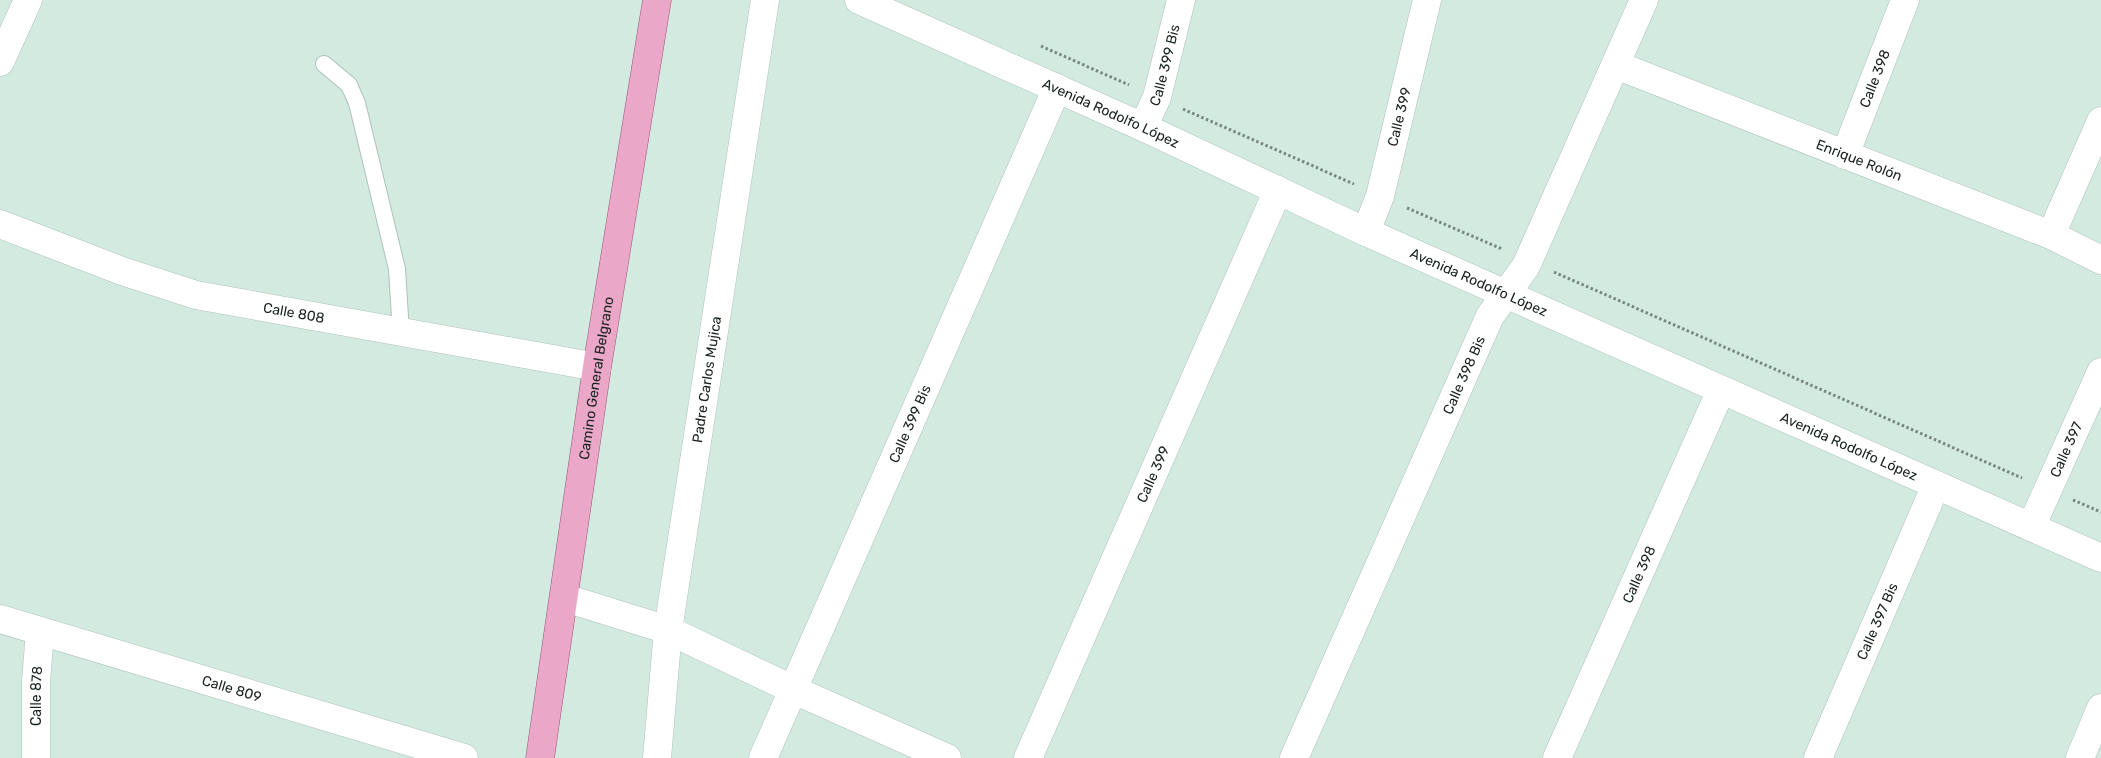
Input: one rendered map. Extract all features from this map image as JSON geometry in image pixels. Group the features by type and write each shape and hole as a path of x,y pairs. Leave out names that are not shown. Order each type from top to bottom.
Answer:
{"main road":[{"name":"Camino General Belgrano","path":"540,758 565,598 596,367 657,0"}],"street":[{"path":"0,62 28,0"},
{"name":"Padre Carlos Mujica","path":"657,758 668,630 765,0"},
{"name":"Avenida Rodolfo López","path":"859,0 1143,127 1366,232 2101,558"},
{"name":"Calle 399 Bis","path":"1143,127 1157,97 1181,0"},
{"name":"Calle 399","path":"1366,232 1380,196 1427,0"},
{"name":"Calle 398 Bis","path":"1294,758 1490,316 1526,266 1644,0"},
{"name":"Calle 398","path":"1845,155 1905,0"},
{"name":"Enrique Rolón","path":"1616,65 2051,234 2101,260"},
{"name":"Calle 399 Bis","path":"763,758 1057,88"},
{"path":"2051,234 2101,121"},
{"name":"Calle 399","path":"1028,758 1278,190"},
{"name":"Calle 808","path":"0,224 122,271 196,295 596,367"},
{"name":"Calle 397","path":"2031,527 2101,372"},
{"name":"Calle 398","path":"1557,758 1721,390"},
{"name":"Calle 397 Bis","path":"1818,758 1936,485"},
{"path":"565,598 668,630 794,690 946,758"},
{"name":"Calle 809","path":"0,619 464,758"},
{"name":"Calle 878","path":"36,758 36,681 40,632"},
{"path":"2080,758 2101,708"}],"lane":[{"path":"324,64 349,85 357,103 397,269 401,333"}]}
